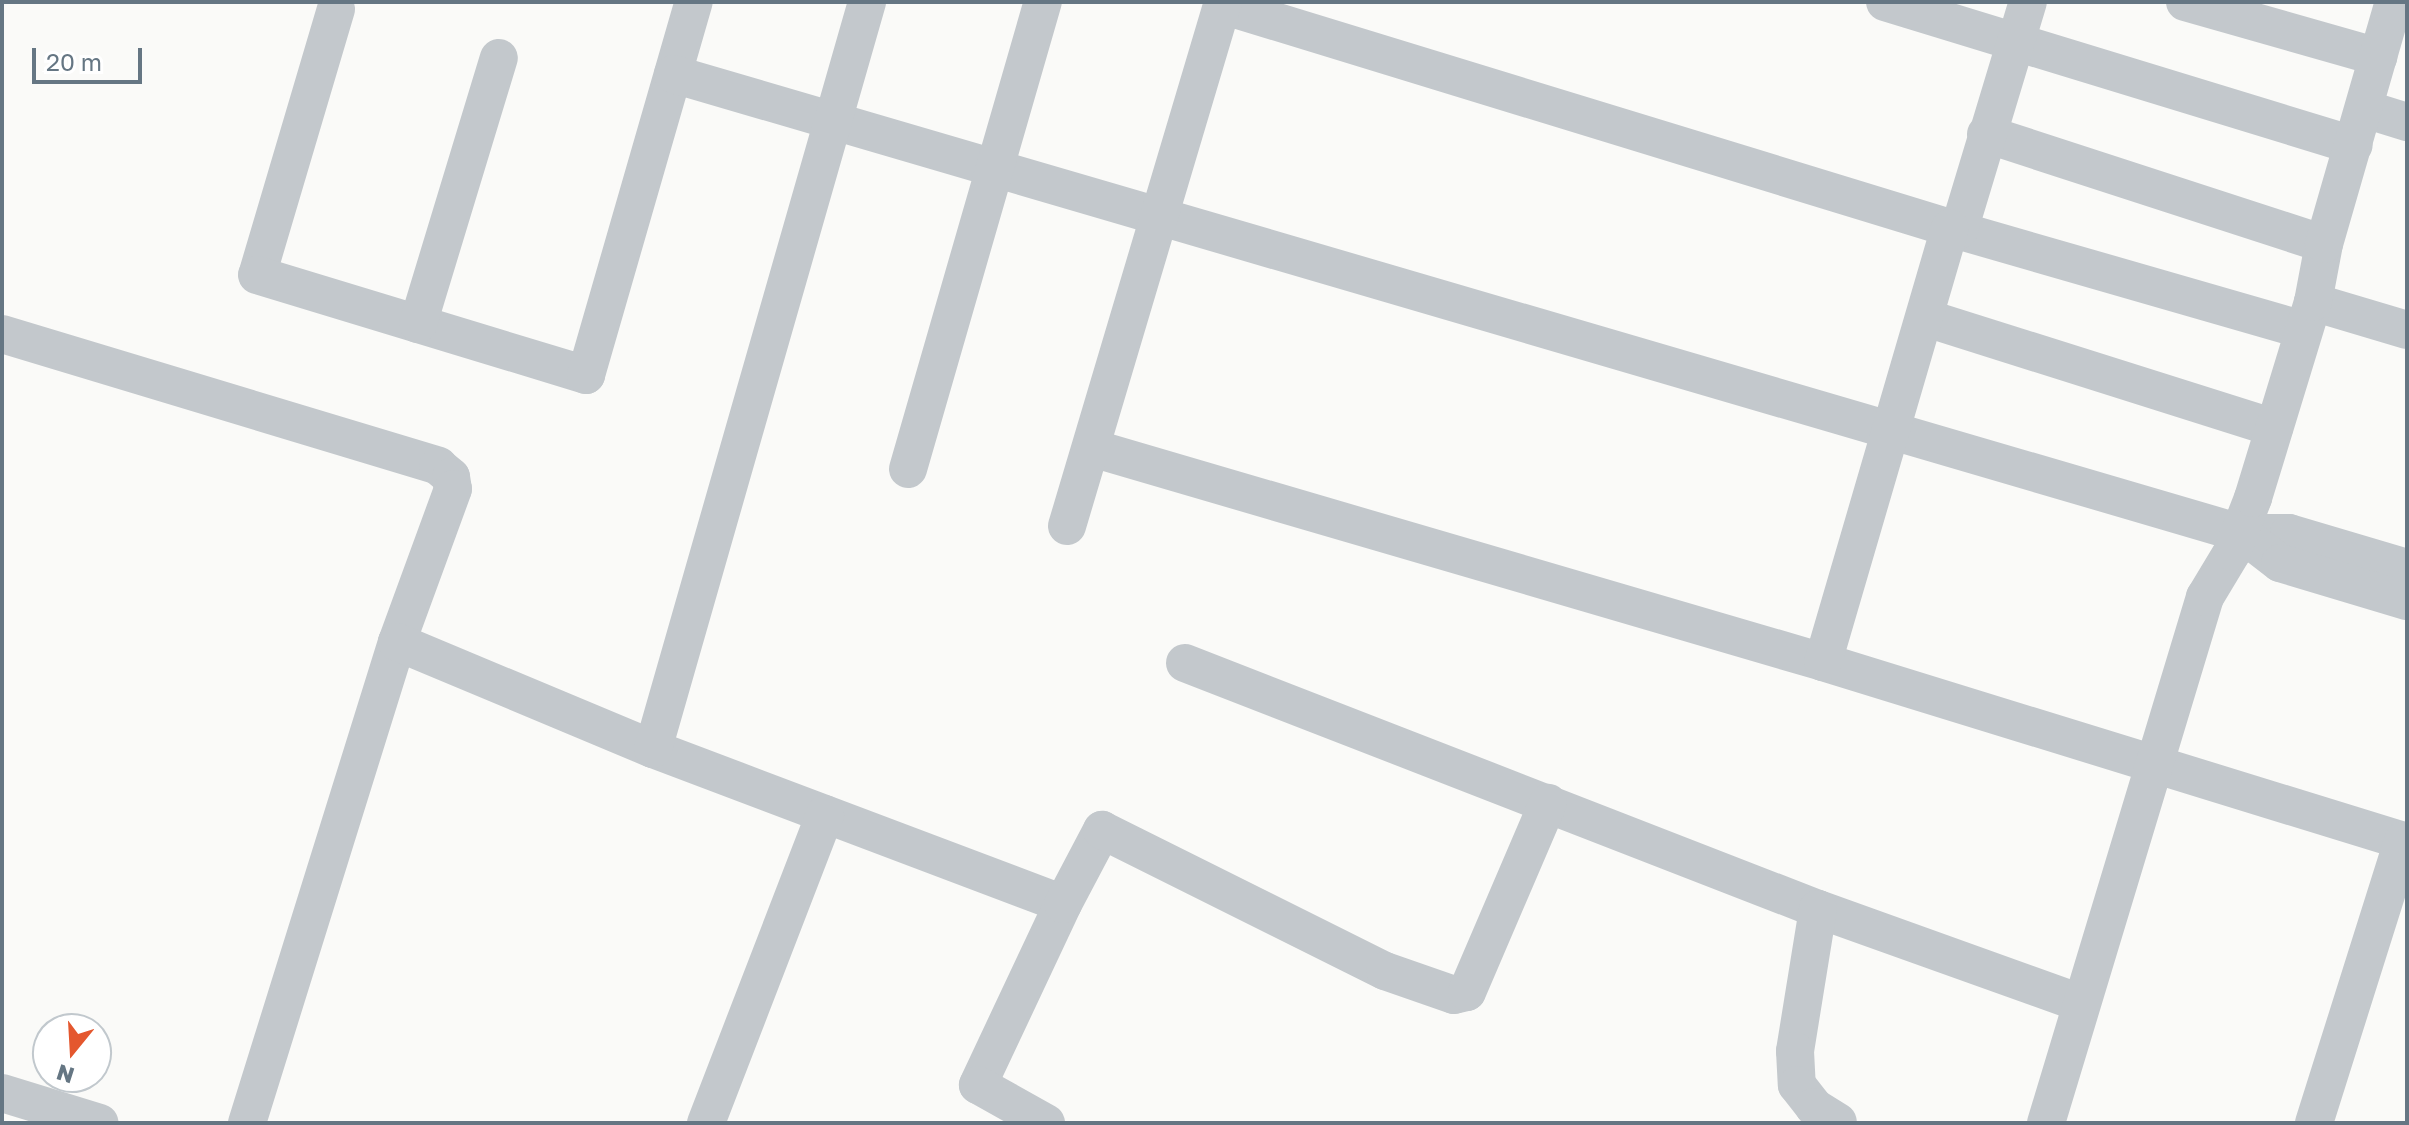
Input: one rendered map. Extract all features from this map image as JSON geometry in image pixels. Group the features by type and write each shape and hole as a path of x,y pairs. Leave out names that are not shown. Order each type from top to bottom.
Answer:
{"street":[{"path":"336,9 257,275 586,375 694,2"},
{"path":"653,749 867,2"},
{"path":"908,469 1043,2"},
{"path":"1885,2 2015,40 2359,127 2407,122"},
{"path":"1823,662 1926,318 2028,2"},
{"path":"2185,2 2378,57"},
{"path":"1067,526 1222,3 1954,229 2308,316 2407,330"},
{"path":"2046,1123 2205,597 2241,533 2308,316 2324,244 2378,57 2396,14"},
{"path":"418,324 499,58"},
{"path":"673,74 993,172 1894,430 2241,533 2289,533 2407,568"},
{"path":"1986,134 2324,244"},
{"path":"1926,318 2274,428"},
{"path":"2,334 438,466 451,477 453,489 397,642 247,1123"},
{"path":"1092,448 1823,662 2157,762 2405,841 2314,1123"},
{"path":"2241,533 2280,563 2407,601"},
{"path":"397,642 653,749 1063,904"},
{"path":"1185,663 1818,909 2081,1003"},
{"path":"1046,1123 978,1085 1063,904 1102,830 1385,971 1454,995 1467,992 1548,803"},
{"path":"706,1123 825,814"},
{"path":"1818,909 1795,1051 1797,1085 1814,1107 1838,1122"},
{"path":"2,1093 100,1123"}]}
